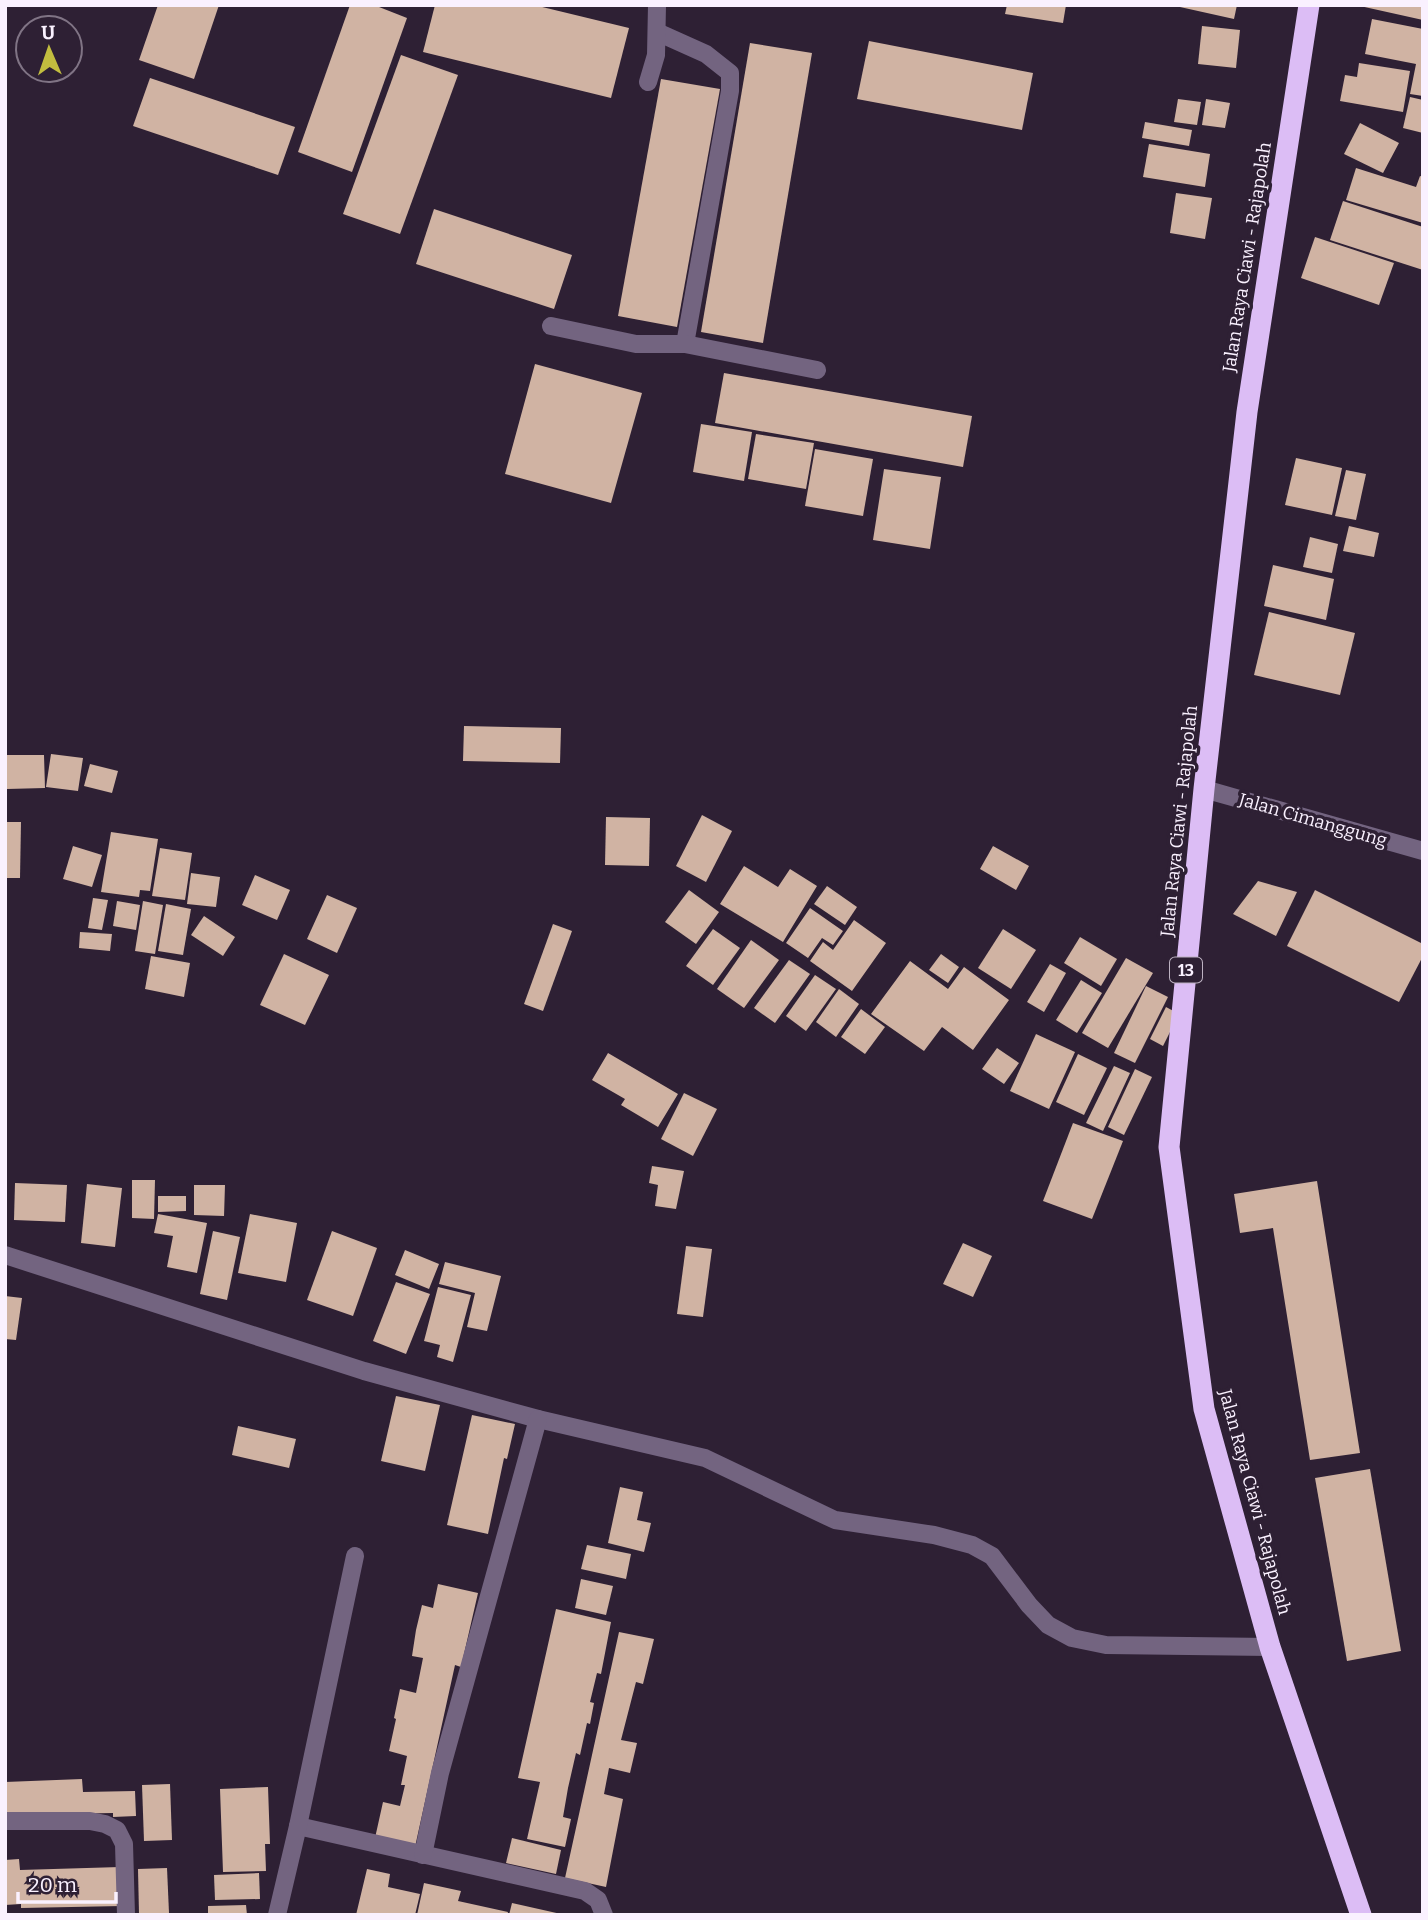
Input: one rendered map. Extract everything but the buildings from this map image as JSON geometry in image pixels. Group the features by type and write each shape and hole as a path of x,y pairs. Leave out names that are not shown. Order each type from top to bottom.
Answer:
{"highway":[{"name":"Jalan Raya Ciawi - Rajapolah","path":"1309,5 1247,412 1204,789 1169,1147 1204,1409 1270,1647 1361,1915"}],"street":[{"path":"648,82 656,55 656,5"},
{"path":"657,32 706,54 730,73 730,91 685,344"},
{"path":"551,326 636,344 685,344 817,370"},
{"name":"Jalan Cimanggung","path":"1204,789 1423,851"},
{"path":"5,1255 364,1371 538,1419 705,1458 835,1520 934,1535 971,1545 992,1556 1029,1605 1048,1625 1072,1638 1106,1645 1270,1647"},
{"path":"423,1855 440,1773 538,1419"},
{"path":"277,1915 355,1556"},
{"path":"5,1821 90,1821 117,1830 124,1844 126,1915"},
{"path":"298,1826 585,1891 597,1900 604,1915"}]}
